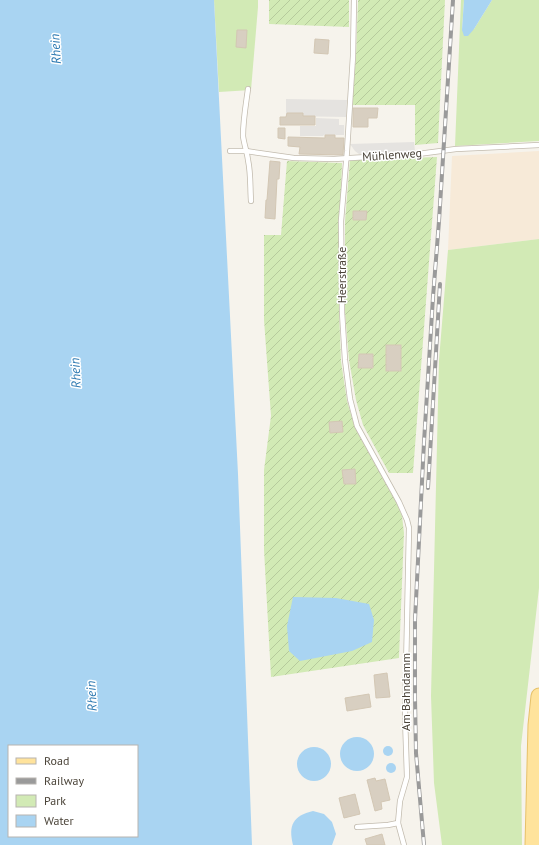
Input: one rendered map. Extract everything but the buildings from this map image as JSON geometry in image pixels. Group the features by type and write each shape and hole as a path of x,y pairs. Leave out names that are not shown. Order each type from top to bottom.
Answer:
{"main road":[{"path":"533,845 536,725 539,696"}],"lane":[{"name":"Heerstraße","path":"354,0 353,56 342,221 342,312 345,360 350,399 357,426 399,502 407,520 409,536"},
{"path":"248,89 244,113 243,136 250,172 251,201"},
{"name":"Mühlenweg","path":"230,151 246,151 313,160 418,154 456,149 539,145"},
{"name":"Am Bahndamm","path":"404,845 398,823 400,801 407,777 405,717 409,536"},
{"path":"357,827 398,823"}],"shaded area":[{"path":"286,99 347,100 346,117 286,116"},
{"path":"316,118 339,119 339,125 344,125 344,135 300,136 300,126 316,126"},
{"path":"414,142 415,151 359,154 350,144"},
{"path":"539,151 539,239 448,250 452,156"}],"green space":[{"path":"214,0 258,0 251,90 219,92"},
{"path":"269,0 349,0 349,27 269,24"},
{"path":"358,0 445,0 438,143 415,145 415,105 352,105"},
{"path":"461,0 464,0 462,30 474,29 492,0 539,0 539,141 455,146"},
{"path":"437,157 413,473 389,473 363,425 356,400 349,360 345,312 345,221 350,160"},
{"path":"287,161 342,163 339,311 341,361 347,401 355,428 397,504 402,516 404,533 399,658 271,677 264,550 264,470 271,416 264,320 264,235 281,235"},
{"path":"539,239 539,588 521,746 522,845 442,845 434,783 431,696 439,360 448,250"}],"water":[{"name":"Rhein","path":"0,0 214,0 238,474 252,845 0,845"},
{"path":"464,0 492,0 468,36 464,36 462,30"},
{"path":"293,597 336,598 369,604 374,620 372,642 352,651 300,661 289,651 287,626"},
{"path":"354,737 360,737 364,738 371,744 374,754 373,761 367,768 360,771 354,771 350,770 343,764 340,757 340,751 341,747 347,740"},
{"path":"386,746 390,746 393,751 390,756 386,756 383,753 383,749"},
{"path":"317,747 324,749 329,754 331,764 329,774 324,779 311,781 304,779 299,774 297,761 299,754 304,749"},
{"path":"389,763 393,763 396,768 393,773 389,773 386,770 386,766"},
{"path":"313,811 324,814 332,822 336,834 332,845 293,845 291,832 294,822 306,813"}],"railway":[{"path":"424,845 416,753 415,620 424,442 453,0"},
{"path":"428,488 440,284"}]}
